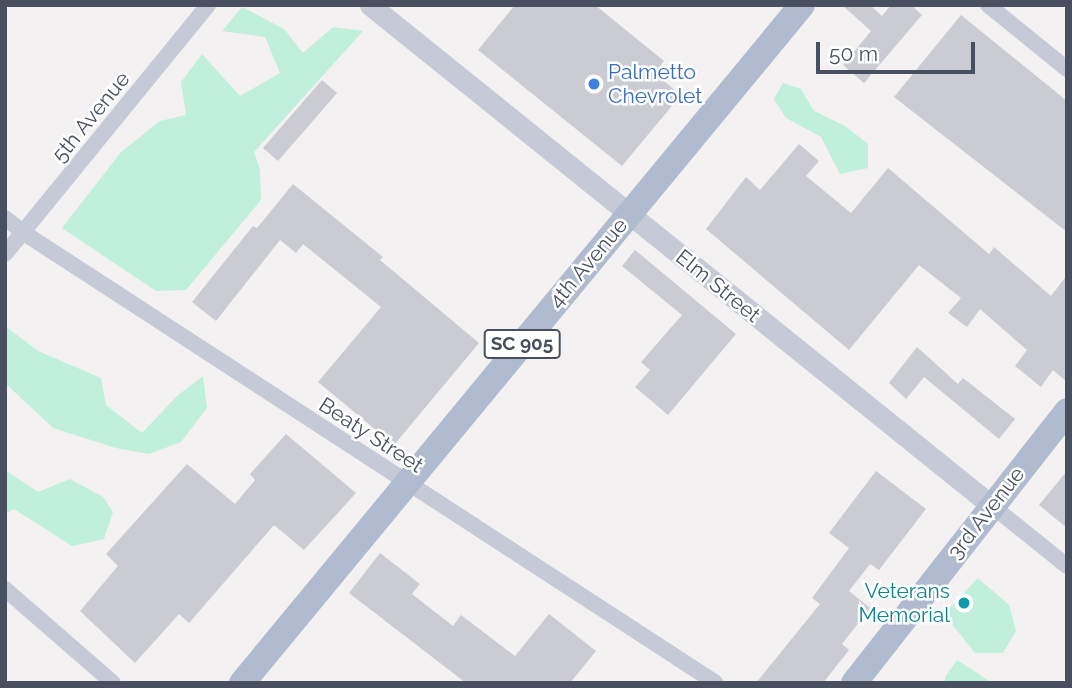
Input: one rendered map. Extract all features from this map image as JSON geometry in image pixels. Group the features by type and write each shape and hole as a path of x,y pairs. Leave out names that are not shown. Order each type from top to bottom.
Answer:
{"main road":[{"name":"4th Avenue","path":"242,683 802,5"},
{"name":"3rd Avenue","path":"854,683 1067,411"}],"street":[{"name":"5th Avenue","path":"5,254 208,5"},
{"name":"Elm Street","path":"370,5 1067,566"},
{"path":"988,5 1067,69"},
{"name":"Beaty Street","path":"5,218 407,484 716,683"},
{"path":"5,589 113,683"}],"green space":[{"path":"242,7 284,29 303,53 333,27 363,31 254,152 260,169 261,200 186,290 156,291 62,228 121,152 160,121 186,115 181,82 202,54 240,96 280,73 265,37 222,31"},
{"path":"783,83 801,89 814,111 845,126 868,144 868,168 840,174 821,137 786,118 774,99"},
{"path":"5,326 38,351 101,378 106,405 142,433 177,396 203,376 207,408 181,442 149,454 116,448 53,428 5,383"},
{"path":"5,470 38,492 70,479 103,497 113,512 104,539 72,546 14,509 5,514"},
{"path":"978,578 1009,605 1016,631 1003,653 975,653 944,614"},
{"path":"957,660 992,683 945,683 945,677"}],"building":[{"name":"Palmetto Chevrolet","path":"515,5 595,5 664,61 654,73 681,95 622,166 478,50"},
{"path":"842,5 870,5 882,16 891,5 911,5 922,15 864,83 843,65 871,31"},
{"path":"961,15 1067,101 1067,232 894,97"},
{"path":"322,80 337,93 278,161 263,148"},
{"path":"799,144 819,161 806,176 851,213 888,168 989,254 994,247 1051,296 1067,275 1067,382 1053,370 1041,387 1015,366 1027,350 980,309 967,327 948,313 961,298 919,265 849,350 706,229 746,177 760,190"},
{"path":"293,184 383,257 380,260 479,343 394,445 318,382 381,307 303,244 296,253 280,240 216,321 192,302 253,226 257,228"},
{"path":"635,250 736,334 668,415 635,387 650,370 641,362 682,315 622,266"},
{"path":"917,347 958,384 963,378 1015,419 999,439 924,377 906,399 889,383"},
{"path":"286,434 356,493 304,550 274,525 189,623 179,614 135,663 80,611 118,566 106,554 187,464 235,504 255,480 250,474"},
{"path":"876,471 926,509 879,570 870,564 849,591 870,608 842,644 849,650 823,683 756,683 820,604 812,598 849,548 829,533"},
{"path":"1067,471 1067,528 1039,505"},
{"path":"380,553 420,584 412,594 453,626 461,615 515,656 549,614 596,651 570,683 466,683 349,593"}],"place":[{"name":"Palmetto Chevrolet","path":"594,84"},
{"name":"Veterans Memorial","path":"964,603"}]}
